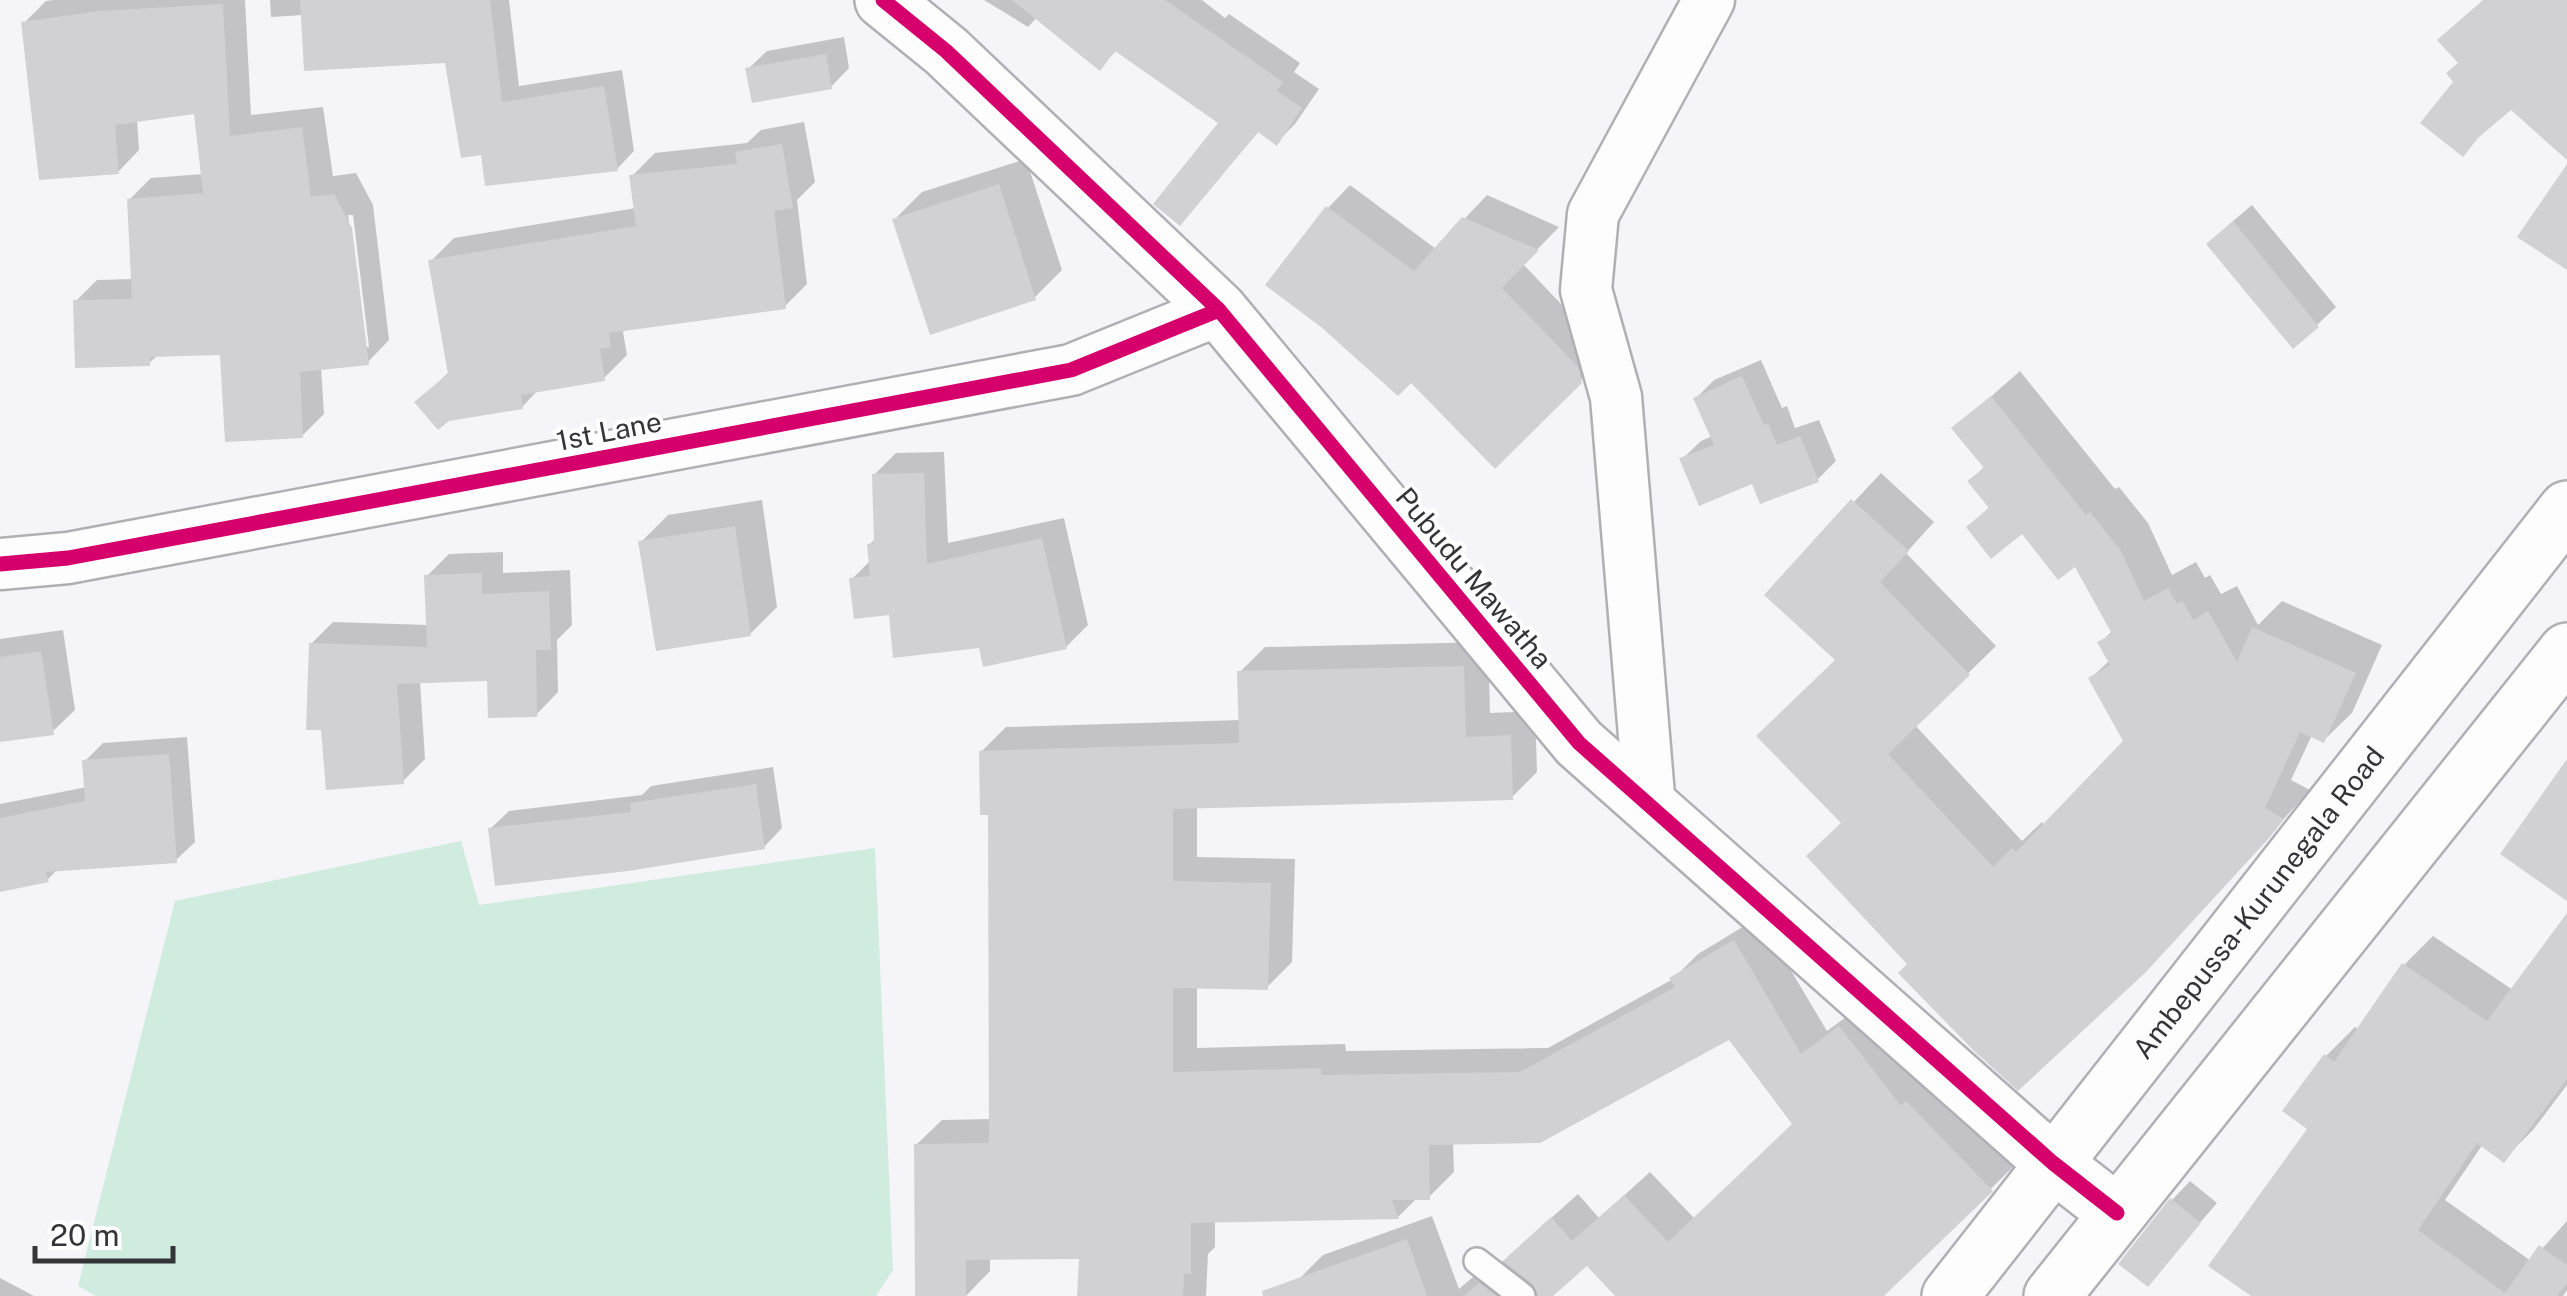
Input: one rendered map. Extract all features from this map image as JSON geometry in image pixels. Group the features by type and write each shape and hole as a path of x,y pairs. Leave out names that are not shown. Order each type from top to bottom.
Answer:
{"main road":[{"name":"Pubudu Mawatha","path":"883,0 946,51 1218,310 1579,743 2053,1163 2117,1213"},
{"name":"Ambepussa-Kurunegala Road","path":"1950,1296 2567,508"},
{"path":"2052,1296 2567,651"}],"street":[{"path":"1650,808 1616,397 1586,290 1594,214 1709,0"},
{"name":"1st Lane","path":"0,564 68,558 1071,370 1218,310"}],"lane":[{"path":"1476,1261 1522,1296"}],"green space":[{"path":"461,841 479,905 875,848 893,1270 876,1296 96,1296 78,1286 175,901"}],"building":[{"path":"300,0 490,0 502,102 604,86 618,171 485,186 481,155 461,158 445,63 304,71"},
{"path":"1012,0 1165,0 1283,82 1277,91 1302,108 1277,146 1258,132 1180,226 1153,204 1218,123 1115,51 1100,71"},
{"path":"2483,0 2567,0 2567,160 2511,110 2479,137 2463,157 2420,123 2453,82 2446,73 2458,63 2437,40"},
{"path":"223,4 230,136 302,127 311,197 334,194 352,228 369,365 300,372 303,438 225,442 220,355 150,357 150,366 75,368 73,300 132,299 127,199 203,193 194,114 115,125 119,174 39,180 21,22 99,11"},
{"path":"826,54 832,89 752,103 745,68"},
{"path":"782,144 793,208 774,211 786,309 609,333 611,347 600,349 605,381 521,395 523,409 449,421 438,430 414,402 448,374 428,260 636,226 629,175 737,164 735,152"},
{"path":"2567,164 2567,270 2517,237"},
{"path":"999,184 1036,300 930,335 892,219"},
{"path":"1326,206 1414,271 1462,217 1539,250 1502,288 1578,367 1582,383 1495,469 1411,383 1398,396 1321,327 1265,285"},
{"path":"2233,221 2319,327 2293,349 2206,244"},
{"path":"1742,376 1777,445 1800,436 1819,482 1760,504 1752,484 1699,506 1679,458 1714,445 1693,398"},
{"path":"1991,396 2086,515 2090,512 2121,551 2144,601 2168,588 2177,604 2182,600 2193,620 2208,611 2237,662 2252,627 2356,673 2324,743 2300,732 2265,808 2284,819 2270,837 2146,972 2018,1091 1898,973 1907,964 1806,856 1841,823 1756,736 1835,660 1764,595 1851,499 1909,551 1880,582 1970,675 1888,754 1993,867 2012,848 2016,852 2123,741 2088,678 2110,665 2097,642 2112,634 2075,567 2058,580 2022,534 1991,559 1966,527 1989,508 1967,481 1984,468 1951,428"},
{"path":"924,473 927,564 1042,538 1067,649 983,667 979,648 893,658 889,615 854,619 849,578 870,576 867,544 874,543 872,474"},
{"path":"735,526 751,636 656,651 638,541"},
{"path":"482,573 482,594 549,591 551,650 536,650 537,717 488,718 487,681 397,684 404,784 326,790 321,730 306,730 309,643 427,647 424,575"},
{"path":"41,651 54,735 0,742 0,657"},
{"path":"1464,666 1466,737 1511,735 1513,800 1173,809 1173,881 1271,883 1268,990 1173,988 1173,1072 1321,1068 1321,1075 1520,1072 1675,987 1669,978 1734,940 1801,1054 1839,1026 1901,1106 1906,1101 1993,1191 1884,1296 1615,1296 1587,1266 1553,1296 1538,1296 1533,1284 1503,1261 1551,1217 1572,1241 1624,1195 1668,1242 1792,1124 1729,1040 1540,1143 1429,1145 1430,1200 1392,1200 1399,1219 1191,1223 1191,1274 1184,1274 1183,1296 1077,1296 1079,1259 966,1260 966,1296 915,1296 914,1144 989,1143 988,815 980,815 979,751 1239,743 1237,671"},
{"path":"169,754 177,863 46,872 49,882 0,892 0,818 85,801 82,760"},
{"path":"2567,759 2567,901 2500,854"},
{"path":"756,784 765,849 628,871 495,886 488,828 631,812 630,803"},
{"path":"2567,913 2567,1079 2504,1163 2477,1143 2418,1230 2505,1293 2539,1245 2567,1265 2567,1283 2557,1296 2251,1296 2208,1266 2307,1129 2282,1111 2324,1054 2334,1062 2402,963 2487,1021"},
{"path":"2170,1198 2201,1223 2148,1287 2118,1264"},
{"path":"1407,1239 1427,1296 1263,1296 1262,1291"},
{"path":"1479,1283 1496,1296 1464,1296"}],"cycle path":[{"path":"883,0 946,51 1219,310 1579,743 2053,1163 2117,1213"},
{"path":"0,564 68,558 1071,370 1219,310"}]}
